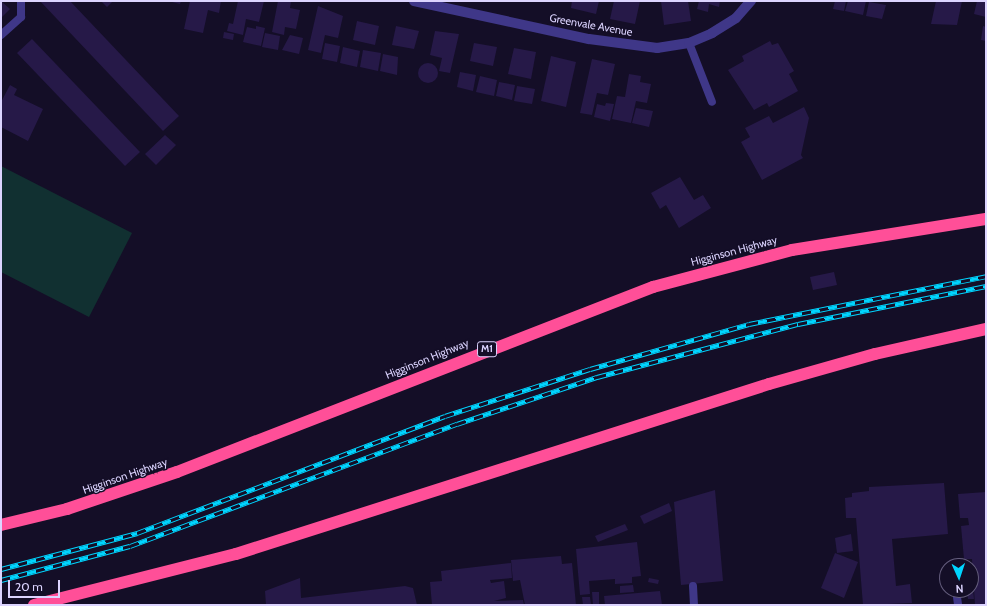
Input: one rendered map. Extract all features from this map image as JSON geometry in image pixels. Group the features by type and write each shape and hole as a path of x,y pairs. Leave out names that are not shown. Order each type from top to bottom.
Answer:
{"highway":[{"name":"Higginson Highway","path":"1,525 67,509 177,472 653,287 806,247 986,219"},
{"path":"34,605 236,554 769,384 986,329"}],"street":[{"name":"Greenvale Avenue","path":"414,1 589,39 657,48 689,43 736,18 751,1"}],"lane":[{"path":"1,35 21,16 21,1"},
{"path":"689,43 712,102"},
{"path":"692,586 694,605"}],"green space":[{"path":"1,166 132,233 89,317 1,272"}],"building":[{"path":"1,1 10,9 1,18"},
{"path":"40,1 70,1 179,116 163,131"},
{"path":"101,1 113,1 107,7"},
{"path":"168,1 181,1 180,4"},
{"path":"190,1 221,1 219,13 208,10 203,33 184,29"},
{"path":"238,1 264,1 259,22 246,19 243,35 227,31 229,23 233,24"},
{"path":"278,1 291,1 290,8 300,10 296,29 285,27 284,35 272,32"},
{"path":"572,1 599,1 596,14 571,8"},
{"path":"614,1 640,1 635,24 610,19"},
{"path":"661,1 688,1 691,21 664,25"},
{"path":"699,1 720,1 719,7 709,4 708,12 697,9"},
{"path":"835,1 846,1 844,11 833,9"},
{"path":"848,1 866,1 863,15 845,11"},
{"path":"936,1 962,1 957,25 931,24"},
{"path":"977,1 986,1 986,17 974,14"},
{"path":"869,2 886,5 882,19 866,16"},
{"path":"318,6 343,16 338,38 325,35 321,53 308,50"},
{"path":"357,21 379,26 375,45 353,40"},
{"path":"256,26 265,28 261,46 243,42 247,27 256,29"},
{"path":"396,26 419,31 414,49 392,45"},
{"path":"983,26 986,27 986,41 981,40"},
{"path":"435,31 459,34 450,73 439,71 442,58 430,55"},
{"path":"224,32 234,34 233,40 223,38"},
{"path":"265,33 280,36 278,50 262,47"},
{"path":"290,35 303,38 299,54 282,50"},
{"path":"32,39 140,152 125,166 17,53"},
{"path":"770,41 772,45 778,43 794,71 789,74 798,91 769,107 767,103 754,110 728,70 744,61 742,56"},
{"path":"325,43 340,46 337,62 322,59"},
{"path":"474,43 497,47 493,66 470,61"},
{"path":"343,47 360,51 357,67 340,63"},
{"path":"514,48 536,52 531,79 508,74"},
{"path":"363,50 381,53 378,71 360,67"},
{"path":"383,54 398,57 397,75 380,71"},
{"path":"551,56 576,62 566,107 541,101"},
{"path":"592,59 615,64 608,95 597,93 592,115 580,113"},
{"path":"428,63 435,66 438,73 435,80 428,83 421,80 418,73 421,66"},
{"path":"460,72 476,75 473,91 457,87"},
{"path":"629,74 641,76 640,82 651,84 647,103 636,101 631,123 612,119 617,96 625,97"},
{"path":"480,76 497,80 494,96 476,92"},
{"path":"499,82 515,85 512,100 496,96"},
{"path":"10,85 17,89 14,95 43,109 28,141 1,127 1,102"},
{"path":"517,86 535,89 532,104 514,101"},
{"path":"606,103 614,104 610,121 594,117 597,104 605,106"},
{"path":"804,107 809,118 801,155 803,158 762,180 741,142 750,137 745,128 769,116 773,123"},
{"path":"636,108 653,111 649,127 632,123"},
{"path":"165,135 176,145 156,165 145,154"},
{"path":"680,177 694,200 703,195 711,208 679,228 666,205 660,209 651,193"},
{"path":"834,272 837,285 813,290 810,277"},
{"path":"944,483 948,534 892,539 896,586 910,584 912,603 863,605 856,518 846,518 845,498 852,497 852,493 869,491 869,487"},
{"path":"715,490 723,581 681,585 674,502"},
{"path":"986,492 986,605 975,605 975,598 979,598 979,558 964,558 961,526 969,525 968,518 960,518 958,494"},
{"path":"669,503 672,511 644,524 640,516"},
{"path":"625,524 628,530 598,542 595,536"},
{"path":"851,534 853,551 837,553 835,538"},
{"path":"637,542 641,576 632,577 632,583 615,584 615,579 589,581 590,594 580,595 576,549"},
{"path":"835,553 858,562 844,598 821,588"},
{"path":"561,556 562,564 572,563 576,605 525,605 520,580 513,581 511,560"},
{"path":"511,563 512,578 490,580 491,583 504,581 506,598 494,601 523,600 524,605 432,605 430,582 442,581 441,571"},
{"path":"300,578 301,598 405,586 413,588 417,605 266,605 265,591"},
{"path":"649,578 659,580 658,584 648,582"},
{"path":"633,585 634,592 620,593 620,586"},
{"path":"660,591 662,605 605,605 604,596"},
{"path":"592,592 599,592 599,605 593,605"},
{"path":"582,597 590,597 591,605 583,605"}],"railway":[{"path":"1,569 137,533 445,416 590,369 749,324 986,276"},
{"path":"1,580 130,546 457,424 597,377 798,324 986,286"}]}
